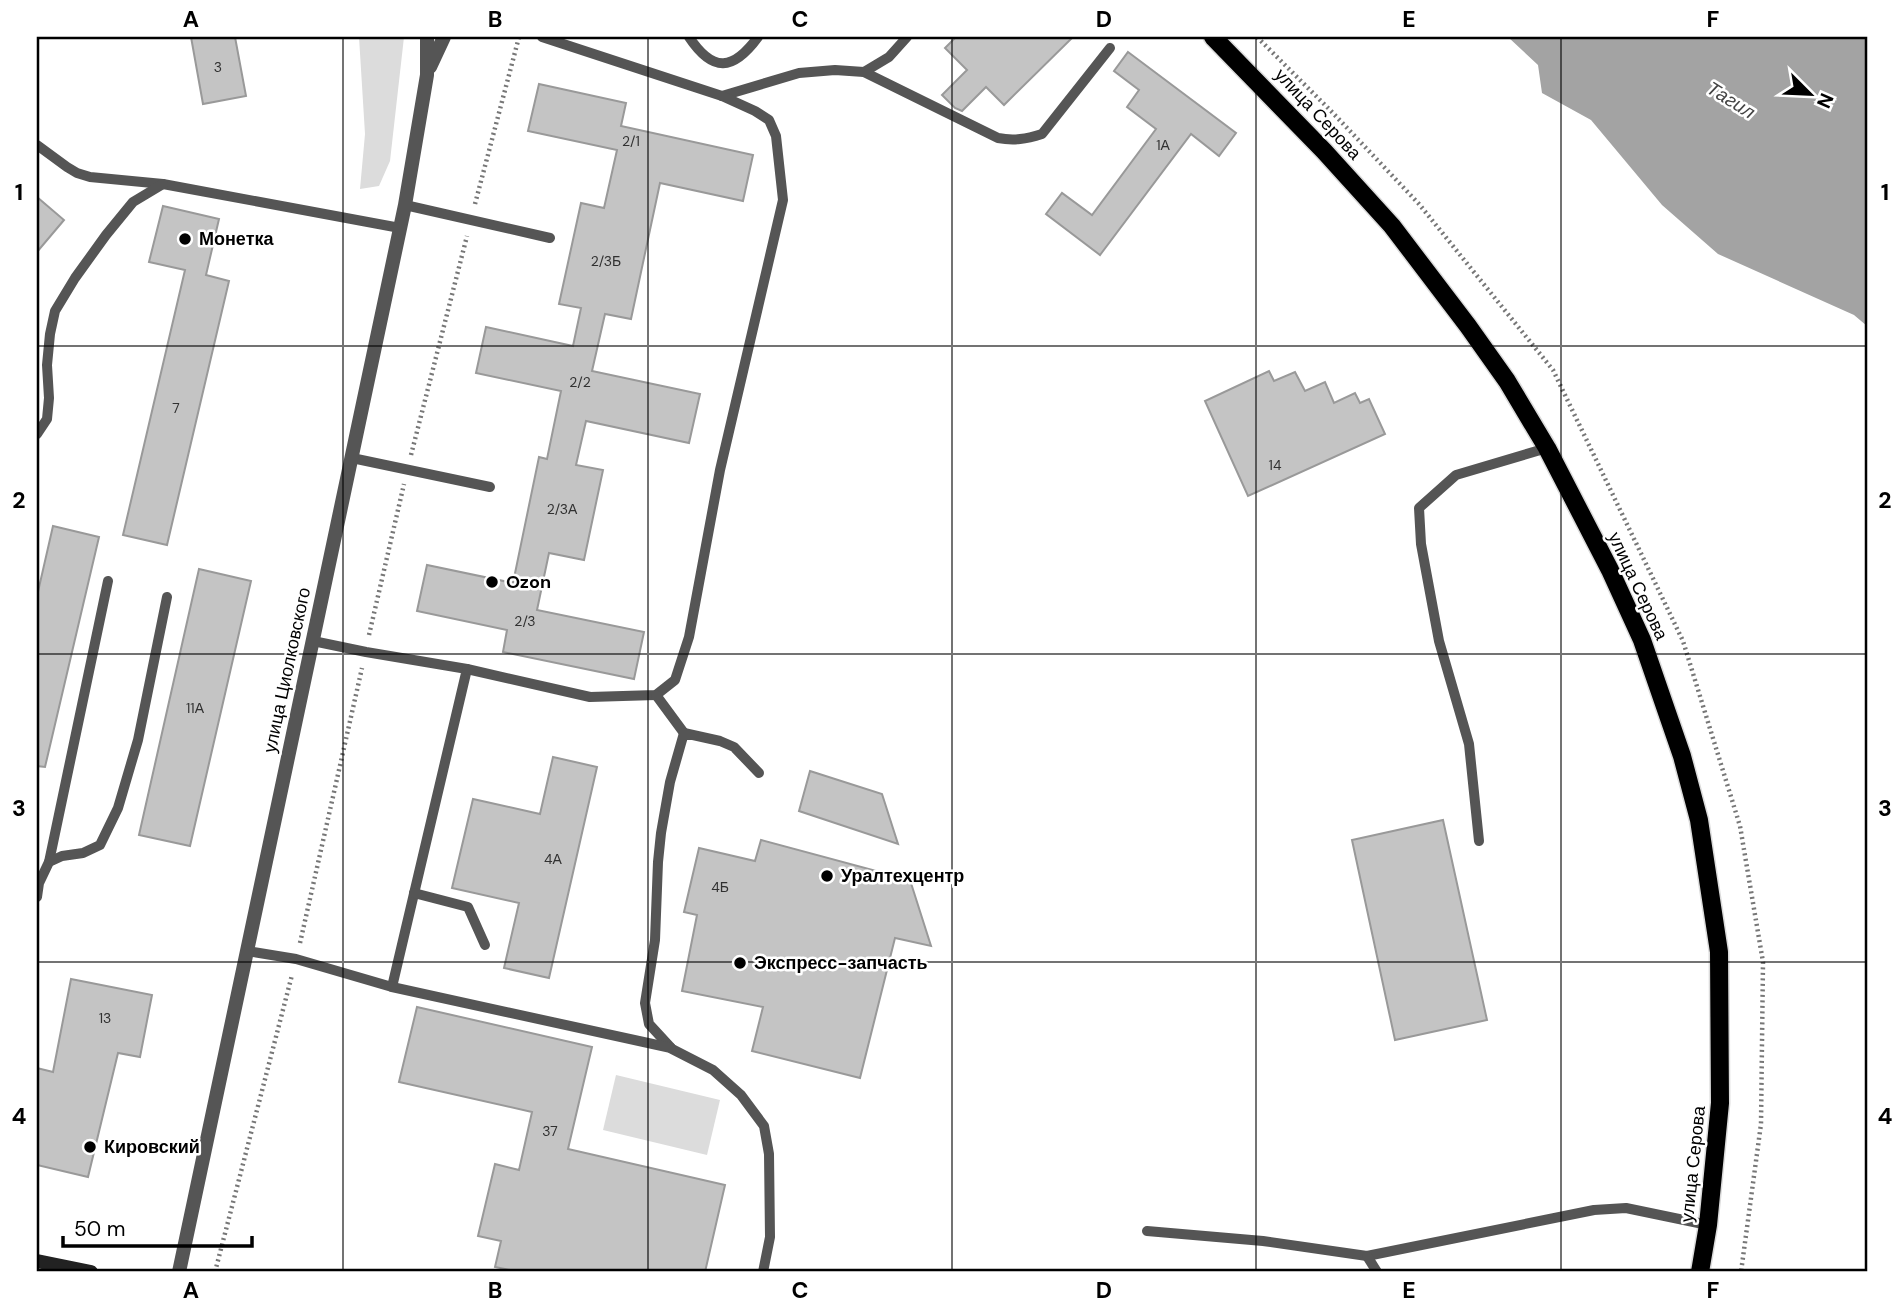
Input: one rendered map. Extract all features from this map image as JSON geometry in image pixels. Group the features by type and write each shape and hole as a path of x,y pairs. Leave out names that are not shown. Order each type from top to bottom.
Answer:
{"main road":[{"name":"улица Серова","path":"1213,37 1324,150 1392,226 1468,326 1507,381 1547,448 1610,570 1642,640 1682,756 1699,820 1719,951 1720,1103 1708,1225 1700,1272"},
{"path":"37,1261 91,1272"}],"street":[{"name":"улица Циолковского","path":"179,1272 405,205 427,75 427,37"},
{"name":"улица Циолковского","path":"427,75 444,37"}],"lane":[{"path":"313,641 467,669 590,697 656,695 675,680 689,636 719,470 783,200 776,136 769,120 722,96 542,37"},
{"path":"690,37 704,57 713,63 723,64 748,51 756,38"},
{"path":"864,72 888,57 907,37"},
{"path":"722,96 799,73 835,69 864,72 998,138 1011,141 1042,134 1110,48"},
{"path":"37,145 77,173 90,177 163,184 400,228"},
{"path":"37,435 47,419 47,365 55,311 82,267 133,202 163,184"},
{"path":"405,205 550,238"},
{"path":"1479,841 1469,744 1439,641 1421,544 1419,508 1456,475 1547,448"},
{"path":"352,458 490,487"},
{"path":"37,897 39,883 49,862 108,581"},
{"path":"49,862 62,856 83,853 100,845 118,808 138,740 167,597"},
{"path":"391,987 467,669"},
{"path":"656,695 684,733 734,747 759,773"},
{"path":"672,1048 649,1024 645,1003 655,940 661,833 670,782 684,733"},
{"path":"414,893 468,907 485,945"},
{"path":"247,951 296,959 391,987 672,1048 713,1070 741,1095 764,1126 769,1154 769,1237 763,1272"},
{"path":"1147,1230 1264,1241 1367,1256 1594,1210 1626,1208 1708,1225"},
{"path":"1367,1256 1377,1272"}],"shaded area":[{"path":"359,37 404,37 390,161 379,186 360,189 365,134"},
{"path":"616,1075 720,1100 707,1155 603,1130"}],"water":[{"name":"Тагил","path":"1508,37 1867,37 1867,326 1854,315 1718,254 1662,205 1591,120 1542,93 1538,65"}],"building":[{"path":"191,37 235,37 246,96 203,104"},
{"path":"956,37 1073,37 1004,105 986,87 962,111 942,95 967,70 945,48"},
{"path":"1128,52 1236,133 1219,156 1191,134 1100,255 1046,214 1062,193 1092,215 1156,129 1127,107 1139,90 1114,71"},
{"path":"539,84 626,103 621,126 753,155 743,201 660,183 631,319 605,314 592,371 700,394 689,443 586,421 576,465 603,470 584,560 549,553 537,610 644,632 634,679 503,652 507,630 417,611 427,565 513,583 539,457 547,459 561,391 476,373 486,327 573,346 581,308 559,304 581,203 604,208 617,150 528,131"},
{"path":"37,197 64,220 37,252"},
{"path":"163,206 219,219 206,275 229,281 167,545 123,535 185,270 149,262"},
{"path":"1269,371 1274,381 1295,372 1305,391 1325,382 1334,403 1355,393 1360,403 1369,399 1385,434 1248,496 1205,401"},
{"path":"53,526 99,537 45,767 37,766 37,596"},
{"path":"199,569 251,581 190,846 139,835"},
{"path":"553,757 597,767 549,978 504,968 519,903 452,888 473,799 540,814"},
{"path":"810,771 882,794 898,844 799,811"},
{"path":"1443,820 1487,1020 1395,1040 1352,840"},
{"path":"761,840 910,880 931,946 895,938 860,1078 752,1051 763,1007 682,991 697,915 684,912 699,848 755,861"},
{"path":"71,979 152,995 140,1057 118,1053 88,1177 37,1165 37,1068 53,1072"},
{"path":"417,1007 592,1047 568,1149 725,1185 705,1272 520,1272 495,1267 501,1241 478,1236 495,1164 519,1170 532,1112 399,1082"}],"place":[{"name":"Монетка","path":"185,239"},
{"name":"Ozon","path":"492,582"},
{"name":"Уралтехцентр","path":"827,876"},
{"name":"Экспресс-запчасть","path":"740,963"},
{"name":"Кировский","path":"90,1147"}]}
